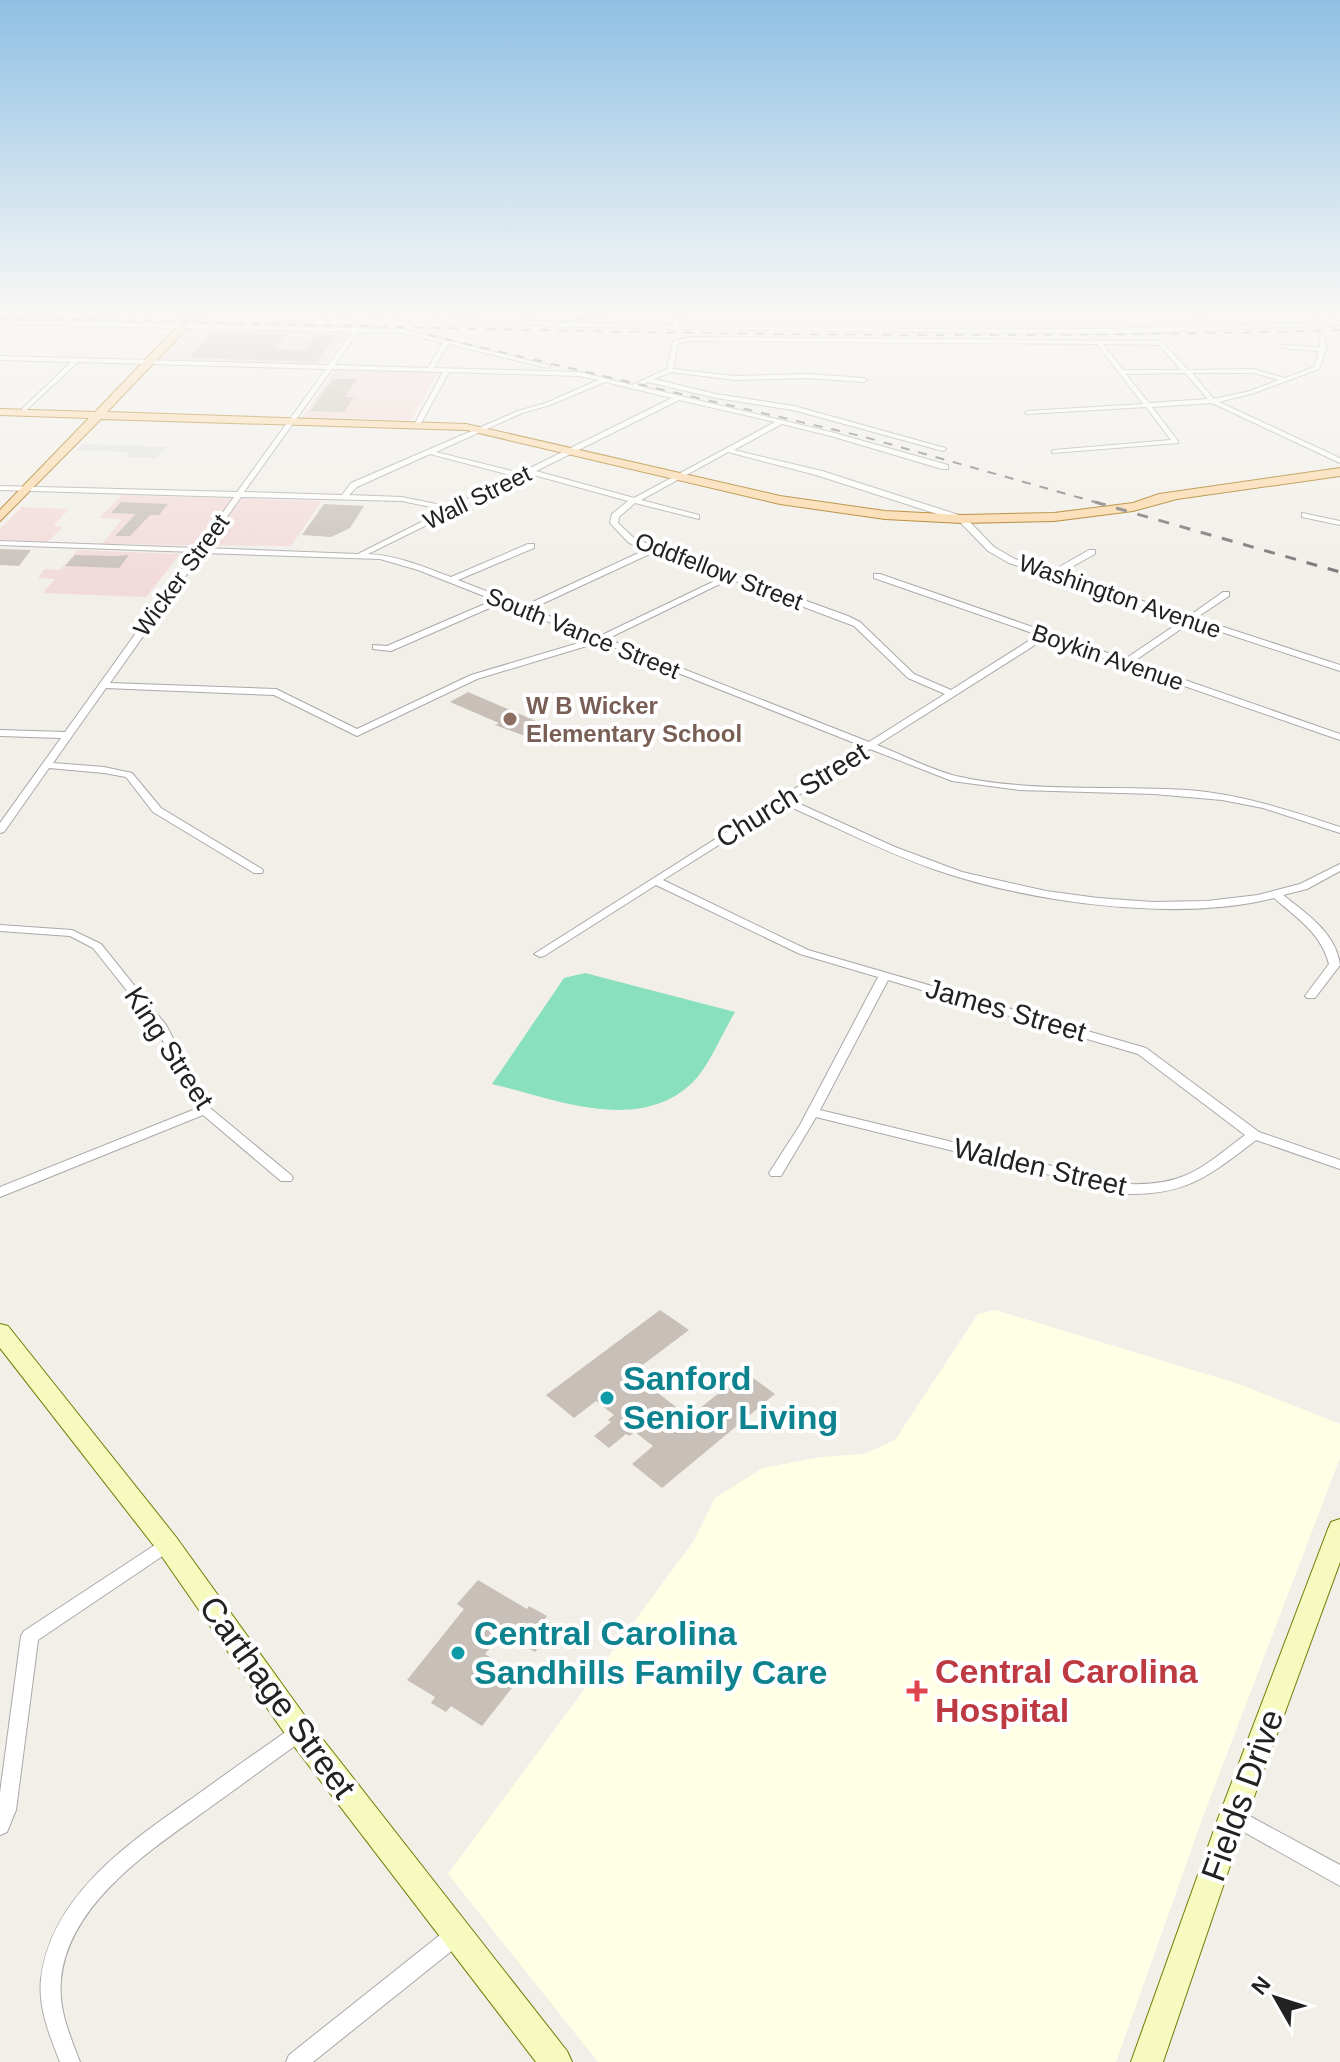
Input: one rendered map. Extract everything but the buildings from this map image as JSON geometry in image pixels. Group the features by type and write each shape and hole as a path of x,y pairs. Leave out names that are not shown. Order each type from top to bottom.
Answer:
{"main road":[{"path":"0,517 110,403"},
{"path":"0,412 418,423 480,429 821,508 962,519 1054,517 1111,510 1340,472"},
{"name":"Carthage Street","path":"0,1332 167,1544 300,1732 556,2062"},
{"name":"Fields Drive","path":"1147,2062 1233,1816 1340,1529"}],"street":[{"path":"21,413 31,403"},
{"name":"Wicker Street","path":"0,830 303,403"},
{"path":"418,423 429,403"},
{"path":"344,497 354,485 545,403"},
{"name":"Wall Street","path":"362,554 667,403"},
{"path":"704,403 945,467"},
{"path":"763,403 794,408 943,449"},
{"path":"1054,452 1176,442 1145,403"},
{"path":"1028,413 1192,403"},
{"path":"1218,403 1340,461"},
{"name":"Oddfellow Street","path":"780,422 635,500 621,509 614,523 623,534 653,549 857,624 911,676 951,693"},
{"name":"Washington Avenue","path":"727,450 819,473 962,519 997,553 1051,575 1339,666"},
{"path":"429,452 696,517"},
{"path":"0,488 402,499 451,509"},
{"path":"1305,515 1340,523"},
{"name":"South Vance Street","path":"0,543 362,554 390,559 952,778 999,788 1224,797 1288,812 1340,830"},
{"path":"450,580 531,546"},
{"path":"523,609 653,549"},
{"path":"1051,575 1092,552"},
{"path":"102,685 276,692 357,733 474,677 600,639 731,576"},
{"name":"Boykin Avenue","path":"877,576 1340,737"},
{"path":"1126,663 1226,594"},
{"path":"376,647 388,649 500,600"},
{"name":"Church Street","path":"540,954 1044,635"},
{"path":"0,733 66,735"},
{"path":"45,765 129,775 157,810 258,871"},
{"path":"783,800 956,873 1009,888 1156,905 1216,905 1278,896 1340,867"},
{"name":"James Street","path":"656,881 804,952 1142,1051 1254,1135 1340,1165"},
{"path":"1278,896 1309,921 1332,948 1335,964 1311,996"},
{"name":"King Street","path":"0,928 72,933 97,946 160,1025 205,1110 286,1178"},
{"path":"776,1173 884,976"},
{"path":"0,1192 205,1110"},
{"name":"Walden Street","path":"812,1112 1127,1189 1152,1191 1174,1188 1195,1178 1254,1135"},
{"path":"0,1826 7,1810 30,1636 167,1544"},
{"path":"70,2062 59,2041 50,2007 53,1967 63,1936 79,1907 101,1879 145,1842 300,1732"},
{"path":"1233,1816 1340,1876"},
{"path":"296,2062 457,1934"}],"shaded area":[{"path":"312,403 421,403 411,420 302,418"},
{"path":"83,444 167,447 156,458 125,457 129,452 77,450"},
{"path":"122,495 322,501 291,546 102,544 122,519 99,518"},
{"path":"22,507 69,509 53,526 63,527 47,542 0,540 0,529"},
{"path":"78,550 180,554 146,597 43,593 55,579 38,578 45,569 60,570"},
{"name":"Central Carolina Hospital","path":"995,1310 1239,1384 1340,1424 1340,1458 1204,1814 1116,2062 598,2062 448,1874 693,1542 715,1498 763,1468 821,1457 864,1454 895,1440 978,1314"}],"green space":[{"path":"585,973 735,1012 693,1082 671,1098 648,1107 622,1110 596,1108 492,1084 564,978"}],"railway":[{"path":"720,403 861,436 1102,504"},
{"path":"1095,502 1102,504"},
{"path":"1102,504 1340,572"}],"place":[{"name":"W B Wicker Elementary School","path":"510,719"},
{"name":"Sanford Senior Living","path":"607,1398"},
{"name":"Central Carolina Sandhills Family Care","path":"458,1653"},
{"name":"Central Carolina Hospital","path":"917,1691"}]}
